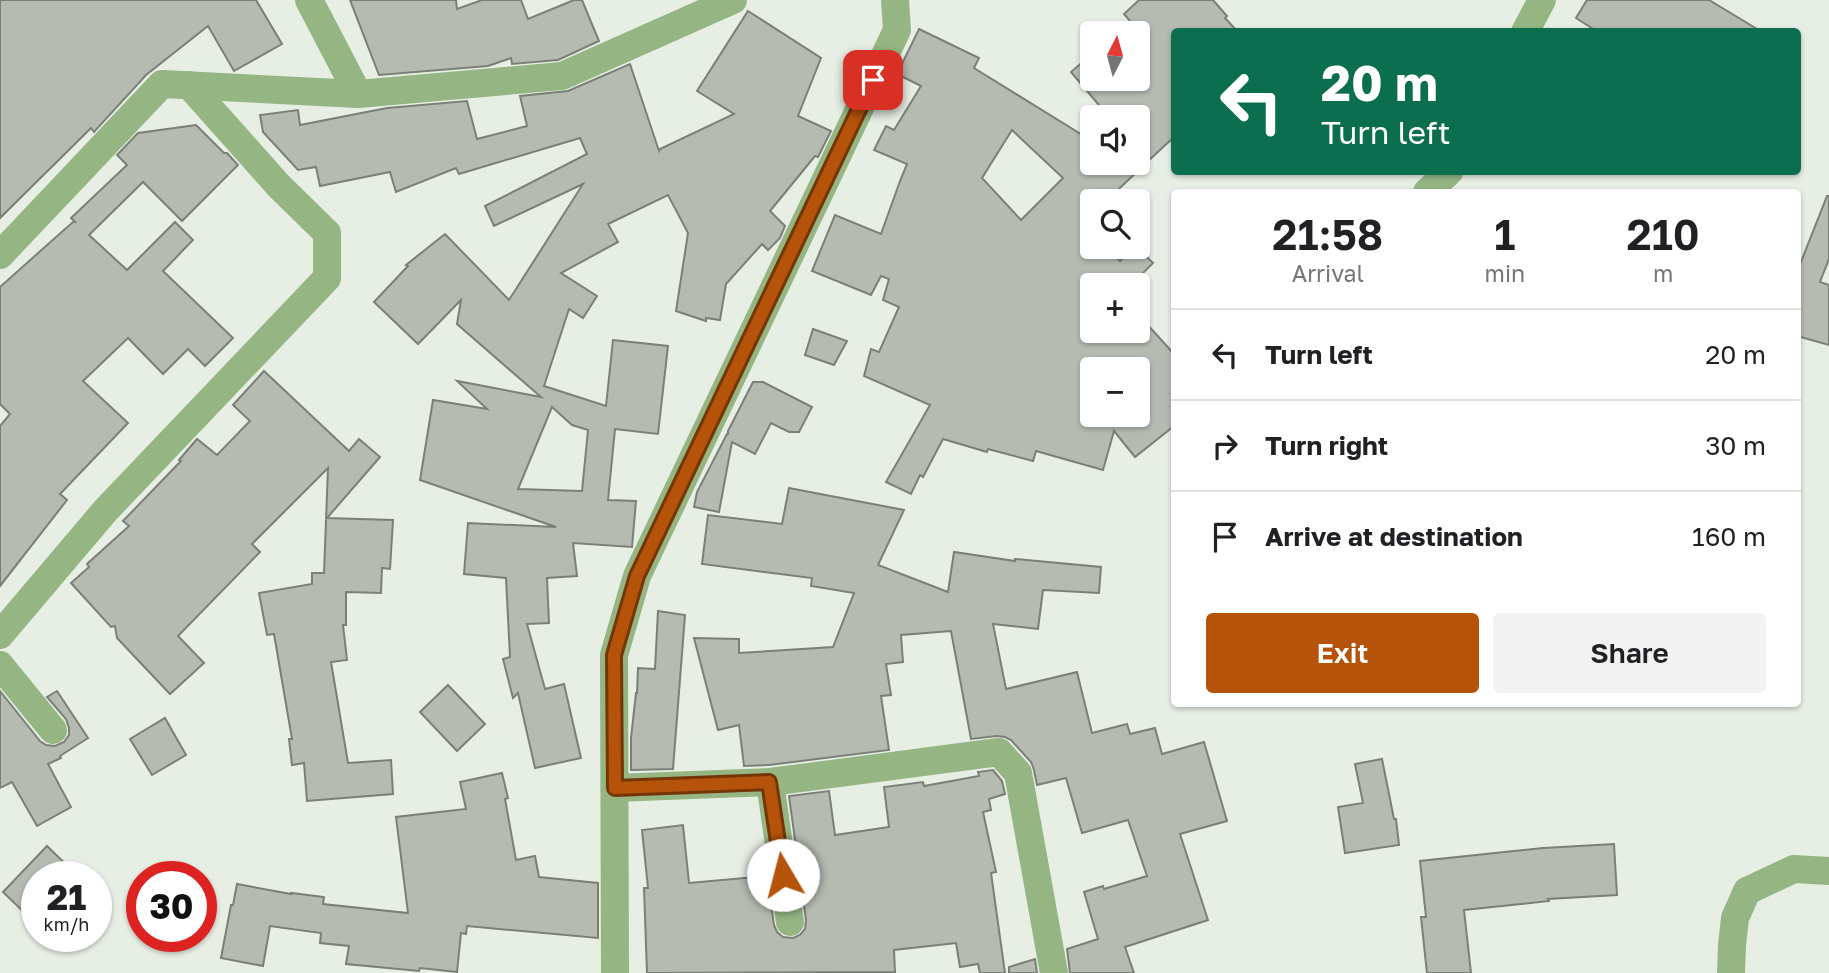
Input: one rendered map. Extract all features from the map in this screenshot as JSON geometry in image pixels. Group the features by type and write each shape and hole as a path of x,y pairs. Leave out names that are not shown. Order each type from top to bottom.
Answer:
{"street":[{"path":"309,0 358,94"},
{"path":"0,255 162,84 358,94 562,76 733,0"},
{"path":"615,973 614,655 637,576 897,30 895,0"},
{"path":"1527,28 1542,0"},
{"path":"0,635 105,511 327,278 327,233 279,186 189,85"},
{"path":"1430,189 1446,175"},
{"path":"0,665 53,730"},
{"path":"615,788 769,782 999,752 1018,772 1054,973"},
{"path":"769,782 790,922"},
{"path":"1731,973 1731,944 1735,918 1748,891 1794,869 1829,871"}],"building":[{"path":"0,0 256,0 282,44 234,71 208,26 146,75 94,132 91,128 0,218"},
{"path":"350,0 456,0 457,9 482,0 521,0 528,19 574,0 582,0 599,41 558,60 512,64 511,58 488,66 379,75"},
{"path":"1139,0 1213,0 1234,28 1171,28 1171,140 1150,159 1150,105 1099,105 1087,91 1150,91 1150,21 1130,21 1124,14"},
{"path":"1587,0 1709,0 1755,28 1592,28 1576,18"},
{"path":"748,11 821,58 798,116 831,131 818,157 815,156 770,211 785,226 780,238 768,250 762,244 726,284 720,320 706,318 706,321 676,311 688,233 668,195 608,224 618,242 561,273 597,296 583,318 569,309 544,386 606,406 613,340 668,346 658,434 615,429 608,500 636,501 632,547 573,543 577,576 547,578 549,623 527,624 545,689 564,684 581,758 535,768 518,693 513,698 503,659 510,657 506,578 464,574 468,523 556,527 420,480 433,400 487,409 457,381 541,397 457,324 461,300 418,344 374,302 408,266 406,265 445,234 509,300 583,184 494,226 485,206 587,154 580,138 459,174 456,168 396,192 390,172 320,186 316,167 298,170 263,132 260,115 298,110 300,125 387,108 467,101 477,139 527,126 520,96 568,91 630,64 659,151 734,114 697,91","holes":["552,407 572,425 588,430 582,491 518,489"]},
{"path":"919,29 979,58 974,68 1080,134 1080,175 1134,175 1119,189 1080,189 1080,259 1149,259 1153,263 1143,273 1080,273 1080,343 1150,343 1150,328 1171,351 1171,428 1135,457 1114,431 1103,470 1036,451 1033,461 988,449 987,452 943,439 911,494 886,482 930,405 864,376 871,349 879,352 899,307 883,300 889,279 881,276 871,295 812,271 835,215 881,234 907,164 874,150 886,126 894,130 921,86 897,74","holes":["1012,130 1063,178 1021,220 982,178"]},
{"path":"1080,64 1080,83 1071,72"},
{"path":"196,125 238,165 182,221 143,182 89,235 127,270 175,222 193,240 163,271 233,338 205,366 188,349 163,374 128,338 83,381 128,423 60,494 67,500 0,586 0,426 10,414 0,404 0,287 74,221 71,218 127,165 117,155 138,133"},
{"path":"1829,196 1829,259 1820,282 1829,285 1829,345 1801,337 1801,262"},
{"path":"813,329 847,341 834,365 805,355"},
{"path":"264,371 349,451 359,439 380,457 327,518 393,520 390,569 382,568 381,593 346,592 346,625 343,625 347,660 331,662 348,763 391,760 393,794 307,801 304,763 292,765 289,739 292,739 274,634 267,635 259,593 312,584 312,573 324,573 328,468 252,544 260,552 178,636 204,663 170,694 117,638 115,626 111,627 71,583 89,567 87,564 129,526 123,521 181,461 179,460 197,439 217,455 250,421 233,405"},
{"path":"753,382 763,382 812,407 799,432 789,432 771,423 755,454 732,442 719,512 694,507 697,492"},
{"path":"789,488 904,510 878,565 948,592 954,552 1015,561 1101,567 1099,593 1043,590 1038,629 993,624 1006,689 1077,672 1092,733 1127,724 1130,734 1155,728 1162,754 1204,742 1227,821 1180,834 1208,920 1125,947 1134,973 1070,973 1067,949 1098,939 1084,892 1147,876 1128,820 1082,833 1066,778 1037,785 1031,762 1011,740 997,736 971,739 951,631 901,635 903,662 886,664 891,695 881,696 889,750 744,766 739,725 718,730 694,638 739,639 739,653 833,647 854,593 811,586 812,578 702,564 708,515 782,524"},
{"path":"658,611 685,615 673,769 631,770 631,738 638,668 655,669"},
{"path":"448,685 485,724 457,751 420,712"},
{"path":"0,691 40,741 55,746 64,742 69,735 66,719 47,697 57,691 88,738 48,764 71,807 37,826 12,782 0,788"},
{"path":"165,718 186,755 152,775 130,739"},
{"path":"1382,759 1399,845 1345,853 1338,807 1363,803 1355,764"},
{"path":"993,770 1002,781 1005,794 989,799 991,810 983,812 996,872 991,873 1005,973 980,973 978,964 960,967 956,943 894,950 895,972 647,973 644,888 648,888 642,830 683,825 689,883 767,876 774,925 783,937 793,938 805,929 806,920 789,796 829,791 835,835 889,827 884,787 923,782 924,786 979,776 978,772"},
{"path":"502,773 516,860 535,856 539,877 598,883 598,938 467,926 466,934 461,933 457,972 420,968 419,971 346,964 349,946 320,943 321,933 270,926 263,966 221,958 237,884 324,897 323,904 408,913 396,817 466,809 460,782"},
{"path":"1614,844 1617,895 1548,899 1549,901 1464,910 1471,973 1427,973 1421,917 1426,917 1420,861 1543,848"},
{"path":"47,846 62,861 33,861"},
{"path":"21,873 21,909 3,892"},
{"path":"1035,959 1037,973 1009,973 1009,967"}],"route":[{"path":"783,875 769,782 615,788 614,655 637,576 873,80"}]}
